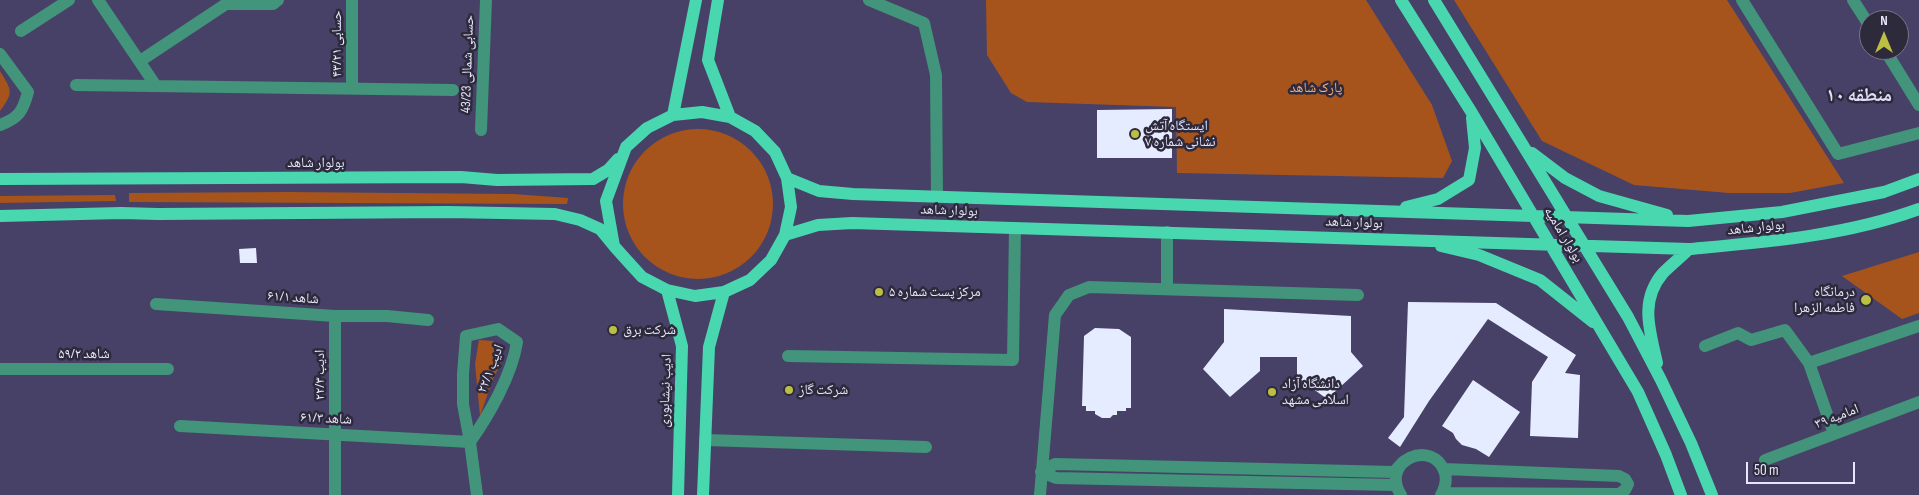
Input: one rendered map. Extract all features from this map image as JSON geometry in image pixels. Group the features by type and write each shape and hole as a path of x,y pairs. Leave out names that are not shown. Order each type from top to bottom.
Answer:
{"main road":[{"path":"673,116 696,0"},
{"path":"718,0 708,60 730,117"},
{"name":"بولوار امامیه","path":"1401,0 1472,113 1638,392 1666,455 1681,495"},
{"name":"بولوار امامیه","path":"1434,0 1628,317 1691,443 1712,495"},
{"name":"بولوار شاهد","path":"0,179 461,177 497,180 593,179 608,170 626,147 647,128 673,116 702,112 730,117 755,131 775,152 787,178 791,207 785,235 771,260 750,280 724,292 695,296 667,290 642,276 614,246"},
{"path":"1389,211 1438,198 1469,180 1475,148 1472,113"},
{"path":"1527,150 1566,178 1599,196 1688,220"},
{"path":"614,246 606,201 622,154"},
{"name":"بولوار شاهد","path":"787,178 819,191 853,194 1688,220 1782,212 1884,192 1919,179"},
{"name":"بولوار شاهد","path":"785,235 818,225 852,223 1689,249 1786,240 1891,219 1919,209"},
{"path":"0,216 121,212 158,214 544,212 580,220 600,229 614,246"},
{"path":"1416,240 1479,255 1540,280 1601,328"},
{"path":"1661,380 1647,319 1651,293 1663,274 1689,249"},
{"name":"ادیب نیشابوری","path":"667,290 682,346 678,495"},
{"path":"704,495 709,348 724,292"}],"street":[{"path":"21,30 68,0"},
{"path":"98,0 156,86"},
{"path":"140,61 226,4 272,4 278,0"},
{"name":"حسابی ۴۳/۲۱","path":"352,0 352,88"},
{"name":"حسابی شمالی 43/23","path":"481,130 486,0"},
{"path":"869,0 924,23 936,75 937,197"},
{"path":"1742,0 1838,154 1919,133"},
{"path":"0,54 28,92 24,108 13,120 0,125"},
{"path":"1891,60 1919,105"},
{"path":"76,85 453,90"},
{"path":"788,356 1013,360 1015,228"},
{"path":"1166,288 1167,232"},
{"path":"1040,495 1055,315 1069,295 1089,287 1358,295"},
{"name":"شاهد ۶۱/۱","path":"156,304 335,316 387,316 428,320"},
{"name":"ادیب ۲۲/۳","path":"335,316 335,495"},
{"path":"1809,363 1919,326"},
{"name":"ادیب ۲۲/۱","path":"470,442 489,415 515,355 517,342 498,329 466,336 462,374 462,404 470,442 477,495"},
{"path":"1705,346 1738,333 1751,340 1785,330 1809,363 1834,434"},
{"name":"شاهد ۵۹/۲","path":"0,368 168,369"},
{"name":"امامیه ۳۹","path":"1765,460 1919,402"},
{"name":"شاهد ۶۱/۳","path":"180,426 470,442"},
{"path":"706,440 926,447"},
{"path":"1041,472 1055,464 1394,472 1403,462 1417,455 1425,455 1439,463 1444,469 1446,485 1442,494 1619,494 1625,490 1628,484 1625,479 1619,476 1444,469"},
{"path":"1399,491 1397,474 1403,462"},
{"path":"1041,472 1056,478 1395,485 1399,491"}],"green space":[{"name":"پارک شاهد","path":"986,0 1366,0 1432,105 1452,161 1443,178 1177,173 1176,107 1027,102 1011,93 987,55"},
{"path":"1454,0 1727,0 1844,183 1790,193 1729,193 1634,185 1542,141"},
{"path":"0,71 10,91 8,100 0,111"},
{"path":"698,129 713,130 727,135 751,151 767,175 772,189 772,219 767,233 751,257 727,273 713,278 698,279 683,278 669,273 645,257 629,233 624,219 623,204 624,189 629,175 645,151 669,135 683,130"},
{"path":"129,193 513,194 568,198 567,204 129,202"},
{"path":"115,195 116,201 0,203 0,196"},
{"path":"1919,252 1919,313 1902,319 1842,276"},
{"path":"479,340 493,341 504,348 502,361 493,379 480,416 475,364"}],"building":[{"name":"ایستگاه آتش نشانی شماره ۷","path":"1172,109 1172,158 1097,158 1097,110"},
{"path":"256,248 257,263 240,263 239,249"},
{"path":"1408,302 1496,303 1576,355 1565,373 1580,375 1578,438 1530,436 1532,382 1548,357 1488,319 1429,401 1400,447 1388,438 1404,417"},
{"path":"1224,309 1351,316 1351,352 1363,366 1327,399 1297,377 1297,357 1260,357 1260,371 1230,397 1203,369 1224,342"},
{"path":"1095,328 1119,329 1131,337 1131,408 1126,408 1126,411 1117,411 1117,415 1113,415 1110,418 1102,418 1095,414 1095,411 1086,411 1086,406 1082,406 1084,336"},
{"path":"1473,380 1520,412 1489,457 1476,449 1462,445 1453,433 1442,426"}],"place":[{"name":"ایستگاه آتش نشانی شماره ۷","path":"1135,134"},
{"name":"مرکز پست شماره ۵","path":"879,292"},
{"name":"درمانگاه فاطمه الزهرا","path":"1866,300"},
{"name":"شرکت برق","path":"613,330"},
{"name":"شرکت گاز","path":"789,390"},
{"name":"دانشگاه آزاد اسلامی مشهد","path":"1272,392"}],"district":[{"name":"منطقه ۱۰","path":"1859,96"}]}
